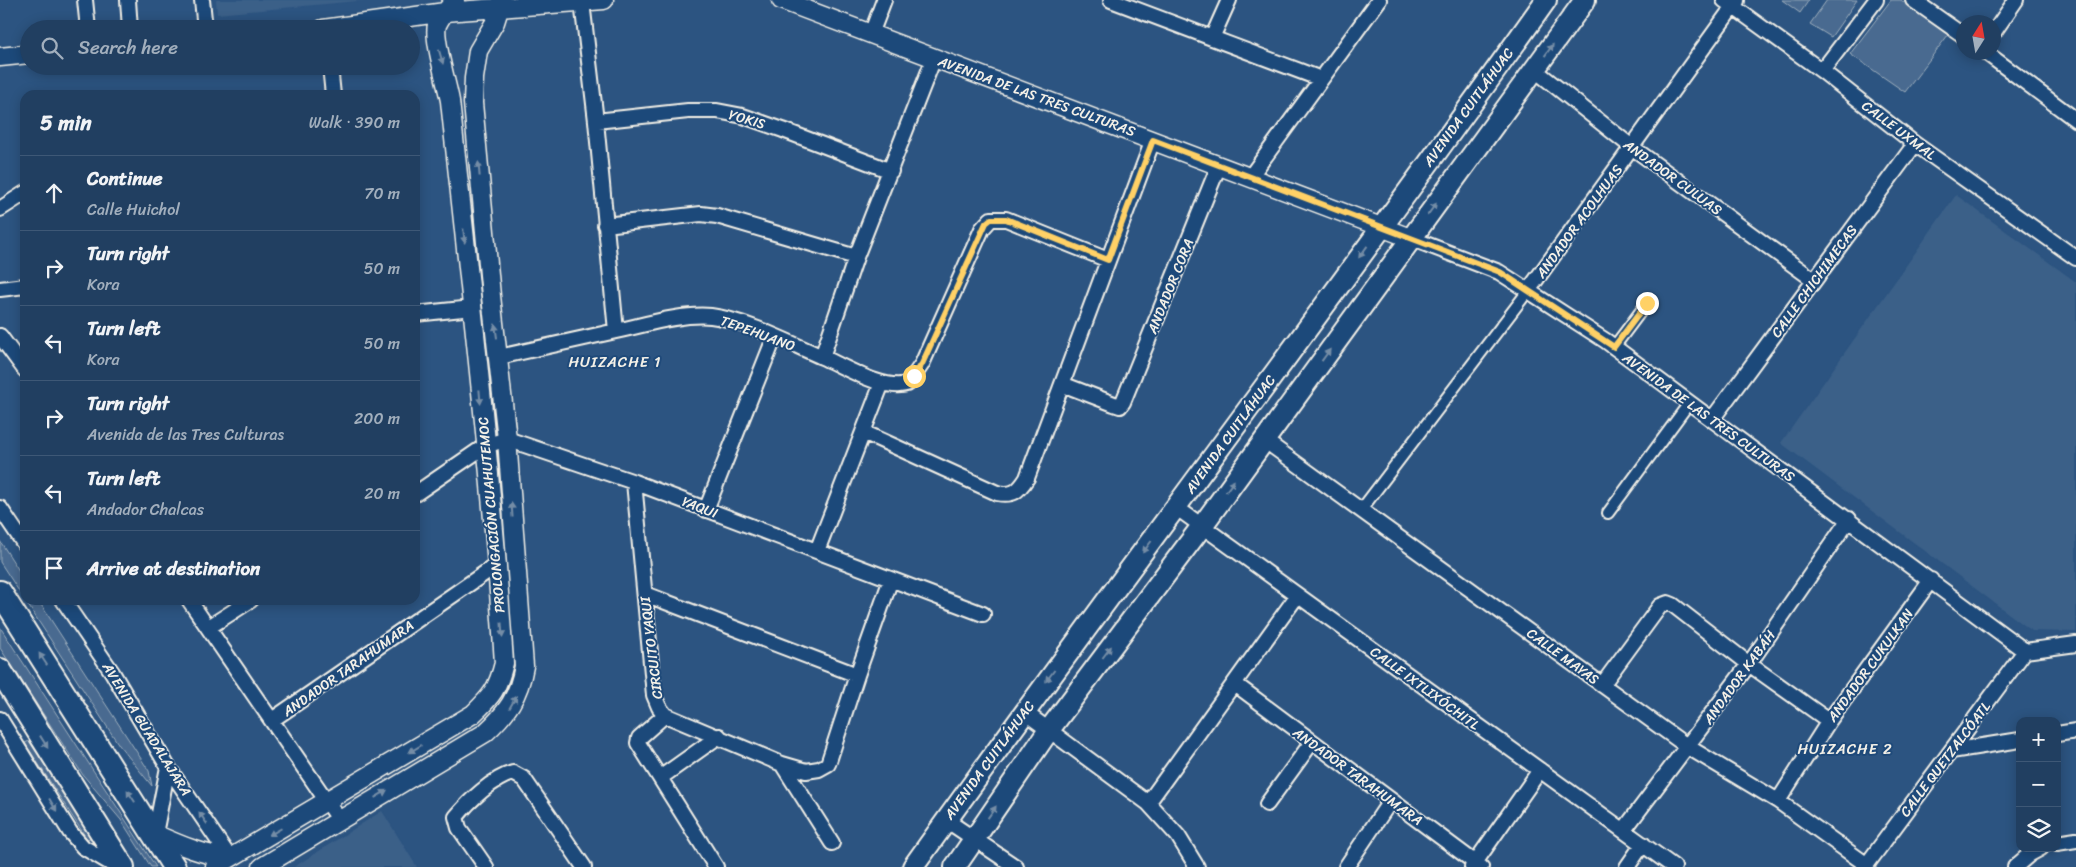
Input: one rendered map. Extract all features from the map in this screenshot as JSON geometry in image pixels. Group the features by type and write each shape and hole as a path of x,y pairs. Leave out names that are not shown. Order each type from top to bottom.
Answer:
{"main road":[{"name":"AVENIDA CUITLÁHUAC","path":"913,867 1023,711 1177,508 1546,0"},
{"path":"955,867 1049,730 1202,526 1585,0"},
{"path":"0,592 155,834 174,867"},
{"path":"0,670 123,867"}],"street":[{"path":"85,0 87,20"},
{"path":"128,0 129,20"},
{"path":"202,0 204,20"},
{"path":"374,20 450,6 604,0"},
{"name":"AVENIDA DE LAS TRES CULTURAS","path":"781,0 1500,272 1614,347 1713,418 2025,651"},
{"path":"871,34 884,0"},
{"path":"1111,0 1321,79"},
{"path":"1212,38 1230,0"},
{"path":"1250,176 1379,0"},
{"path":"1822,71 1876,0"},
{"path":"1912,0 1956,30"},
{"path":"2001,22 2016,0"},
{"path":"582,2 596,122 616,331"},
{"name":"CALLE UXMAL","path":"1732,2 1915,144 2076,258"},
{"name":"ANDADOR ACOLHUAS","path":"1361,510 1633,148 1732,2"},
{"name":"PROLONGACIÓN CUAHUTEMOC","path":"262,867 485,733 504,716 515,700 521,683 524,666 507,439 491,296 473,103 478,51 496,22 501,3"},
{"name":"PROLONGACIÓN CUAHUTEMOC","path":"215,867 473,714 492,696 501,678 504,663 498,564 450,101 437,44 436,28 450,6"},
{"path":"0,57 20,55"},
{"path":"822,357 856,257 934,58"},
{"path":"1996,60 2075,117"},
{"name":"ANDADOR CULUAS","path":"1535,70 1633,148 1814,280"},
{"path":"331,75 332,90"},
{"name":"YOKIS","path":"596,122 688,111 718,111 743,116 891,171"},
{"path":"863,432 996,493 1008,495 1016,493 1027,478 1153,140"},
{"name":"CALLE CHICHIMECAS","path":"1713,418 1915,144"},
{"name":"ANDADOR CORA","path":"1062,384 1120,406 1219,165"},
{"path":"0,209 20,196"},
{"path":"605,225 701,214 717,216 856,257"},
{"path":"816,551 882,383 897,385 909,383 922,364 982,229 991,219 1006,219 1108,260"},
{"path":"0,289 20,287"},
{"path":"1614,347 1647,303"},
{"path":"420,313 472,308"},
{"name":"TEPEHUANO","path":"499,357 616,331 685,318 711,316 775,336 882,383"},
{"path":"0,336 20,363"},
{"path":"706,510 775,336"},
{"path":"1608,513 1690,402"},
{"path":"420,491 485,446 507,439"},
{"name":"YAQUI","path":"507,439 634,482 891,579"},
{"name":"CALLE MAYAS","path":"1264,440 1688,747 1778,801 1866,866"},
{"name":"CIRCUITO YAQUI","path":"634,482 654,695 659,707 665,715 720,736 782,764 806,771 828,764 891,579"},
{"path":"0,508 20,538"},
{"name":"CALLE IXTLIXÓCHITL","path":"1177,508 1296,596 1674,867"},
{"name":"ANDADOR KABÁH","path":"1624,830 1750,664 1849,519"},
{"name":"ANDADOR TARAHUMARA","path":"272,720 498,564"},
{"path":"891,579 984,614"},
{"name":"ANDADOR CUKULKAN","path":"1778,801 1829,721 1931,580"},
{"path":"645,594 857,675"},
{"path":"1148,803 1235,684 1296,596"},
{"path":"1602,685 1660,606 1668,603 1829,721"},
{"name":"AVENIDA GUADALAJARA","path":"66,605 112,672 168,766 230,858"},
{"path":"193,605 339,819"},
{"path":"208,627 243,605"},
{"path":"2025,651 2076,644"},
{"name":"CALLE QUETZALCÓATL","path":"1866,866 2025,651"},
{"name":"ANDADOR TARAHUMARA","path":"1235,684 1476,865"},
{"path":"1023,711 1148,803 1178,836 1198,867"},
{"path":"665,715 638,741 716,867"},
{"path":"29,718 2,725 70,832 83,847 117,867"},
{"path":"2061,734 2076,732"},
{"path":"660,778 720,736"},
{"path":"1951,751 2016,741"},
{"path":"1267,804 1312,742"},
{"path":"782,764 832,843"},
{"path":"168,766 155,834 187,848 212,856 230,858"},
{"path":"1476,865 1540,770"},
{"path":"486,867 459,828 456,818 464,808 504,775 513,773 524,779 584,867"},
{"path":"1346,867 1391,800"},
{"path":"946,820 973,840 1016,867"},
{"path":"2061,842 2076,840"},
{"path":"1627,867 1643,844"},
{"path":"2015,867 2034,852"}],"shaded area":[{"path":"216,0 368,0 217,14"},
{"path":"1782,0 1809,0 1800,13"},
{"path":"1827,0 1857,0 1831,37 1810,24"},
{"path":"1891,0 1901,0 1948,35 1905,92 1850,54"},
{"path":"1956,195 2076,282 2076,632 2032,631 1781,443"},
{"path":"0,541 20,572 20,593 0,562"},
{"path":"28,605 41,605 149,771 152,786 119,745"},
{"path":"0,627 156,867 151,867 121,820 83,775 0,648"},
{"path":"29,741 91,835 90,838 87,839 25,743"},
{"path":"382,811 417,867 294,867"}],"district":[{"name":"HUIZACHE 1","path":"615,362"},
{"name":"HUIZACHE 2","path":"1845,749"}],"route":[{"path":"914,376 922,364 986,223 991,219 1006,219 1108,260 1153,140 1380,228 1500,272 1614,347 1647,303"}]}
